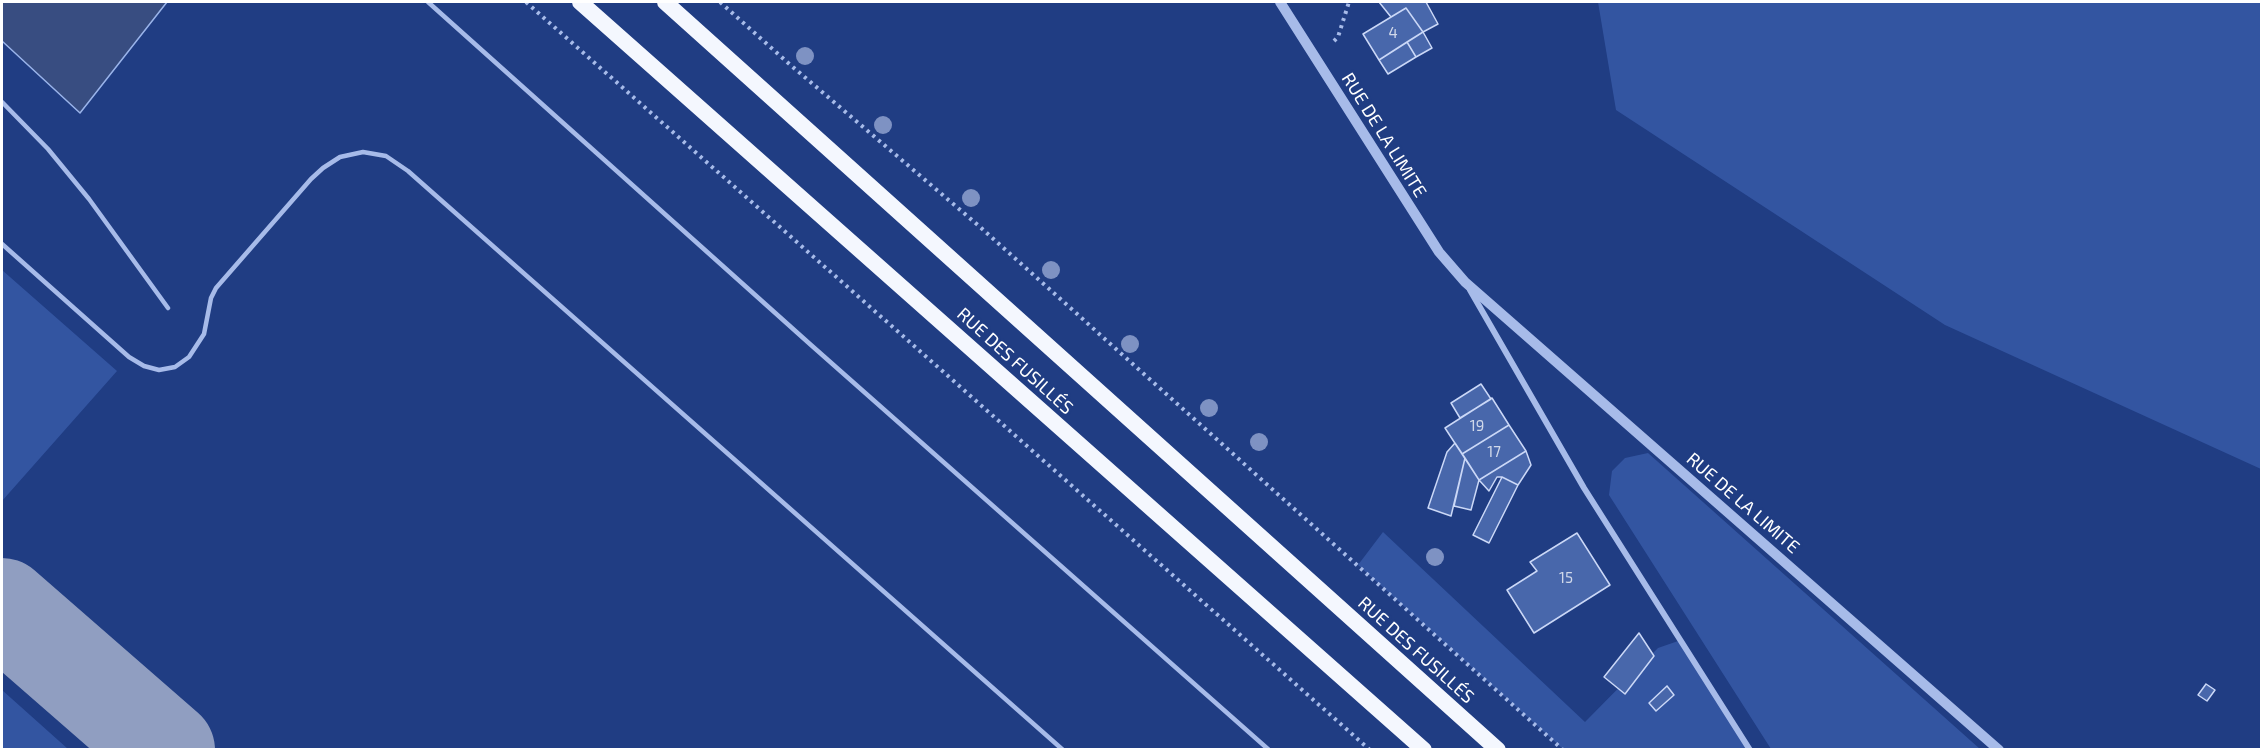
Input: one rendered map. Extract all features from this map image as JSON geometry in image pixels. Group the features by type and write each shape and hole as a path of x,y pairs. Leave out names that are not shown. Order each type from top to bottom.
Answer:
{"highway":[{"name":"RUE DES FUSILLÉS","path":"580,2 1424,750"},
{"name":"RUE DES FUSILLÉS","path":"665,2 1498,750"}],"street":[{"name":"RUE DE LA LIMITE","path":"1281,2 1439,252 1465,282 1999,750"},
{"name":"RUE DE LA LIMITE","path":"1465,282 1584,488 1750,750"}],"lane":[{"path":"428,2 1269,750"},
{"path":"2,102 48,149 88,199 168,308"},
{"path":"2,244 129,357 144,366 159,370 175,367 189,357 204,334 211,298 216,288 317,173 340,157 363,152 386,156 408,171 1063,750"}],"path":[{"path":"526,2 1370,750"},
{"path":"720,2 979,226 1563,750"},
{"path":"1317,59 1338,37 1349,2"}],"shaded area":[{"path":"2,2 167,2 80,113 2,41"},
{"path":"1598,2 2261,2 2261,469 1945,325 1616,110"},
{"path":"2,270 117,371 2,501"},
{"path":"1648,453 1980,749 1771,749 1609,495 1612,471 1625,458"},
{"path":"1383,532 1585,722 1658,648 1681,640 1751,749 1563,749 1358,565"},
{"path":"2,690 68,749 2,749"}],"building":[{"path":"1379,2 1426,2 1438,24 1423,32 1406,8 1391,17"},
{"path":"1406,8 1423,32 1379,60 1363,34"},
{"path":"1423,32 1432,48 1416,57 1407,42"},
{"path":"1407,42 1416,57 1388,74 1379,60"},
{"path":"1481,384 1491,399 1460,418 1451,403"},
{"path":"1492,398 1509,425 1462,454 1445,428"},
{"path":"1509,425 1526,451 1479,480 1462,454"},
{"path":"1455,443 1465,458 1451,516 1428,508 1447,452"},
{"path":"1526,451 1531,465 1518,485 1497,477 1489,491 1479,480"},
{"path":"1465,458 1479,480 1471,510 1454,506"},
{"path":"1502,477 1518,485 1489,543 1473,535"},
{"path":"1577,533 1610,585 1534,633 1507,590 1537,571 1530,562"},
{"path":"1639,633 1654,656 1625,694 1604,677"},
{"path":"2206,684 2215,690 2207,701 2198,695"},
{"path":"1667,686 1674,695 1656,711 1649,703"}],"taxiway":[{"path":"2,607 166,750"}]}
